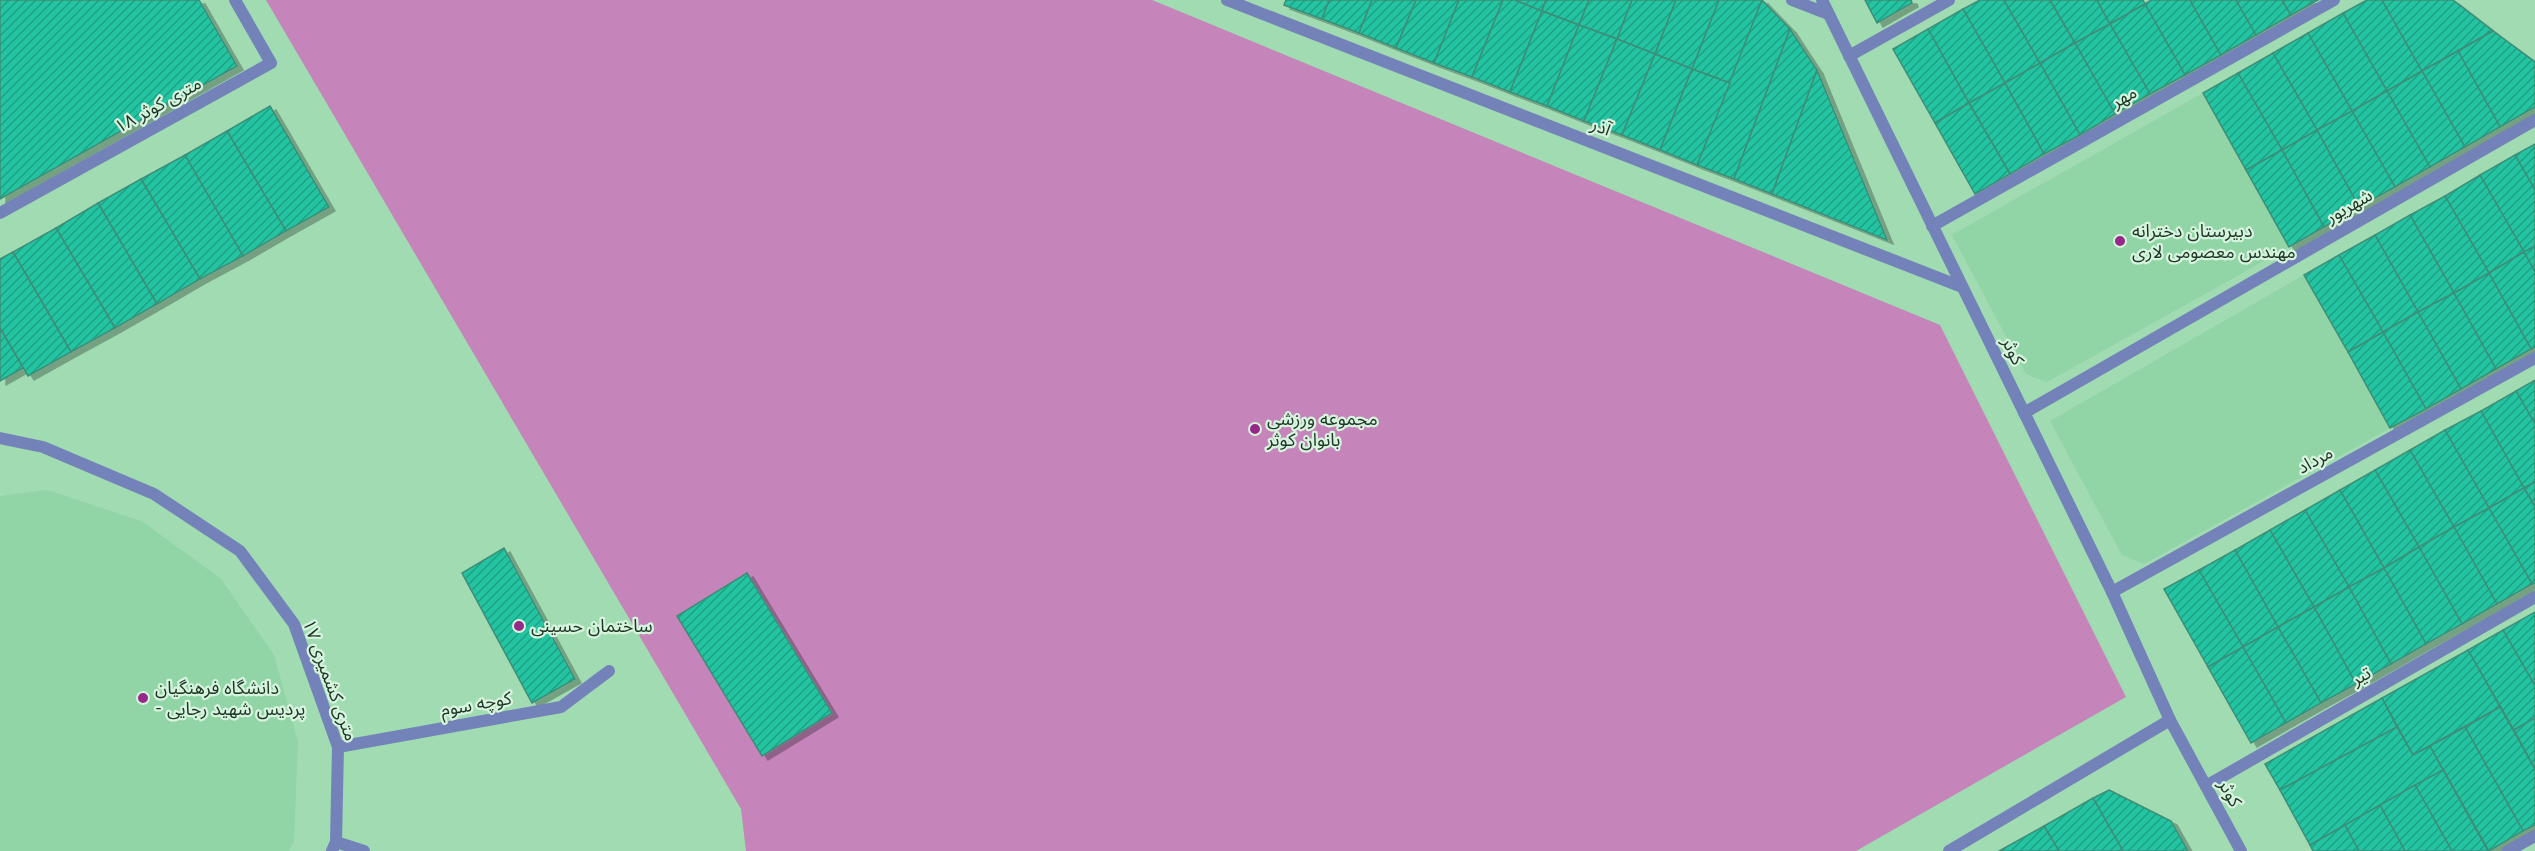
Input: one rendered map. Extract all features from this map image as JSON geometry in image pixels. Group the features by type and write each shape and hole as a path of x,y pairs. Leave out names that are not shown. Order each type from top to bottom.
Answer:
{"street":[{"name":"۱۸ متری کوثر","path":"0,213 271,63 235,0"},
{"name":"آذر","path":"1227,0 1962,287"},
{"path":"1792,0 1828,15"},
{"name":"کوثر","path":"1822,0 2112,592 2170,720 2241,851"},
{"path":"1849,56 1949,0"},
{"name":"مهر","path":"1932,226 2334,0"},
{"name":"شهریور","path":"2024,413 2535,120"},
{"name":"مرداد","path":"2112,592 2535,358"},
{"name":"۱۷ متری کشمیری","path":"0,438 43,447 154,494 240,551 294,624 338,747 334,846"},
{"name":"تیر","path":"2206,786 2535,597"},
{"name":"کوچه سوم","path":"338,747 561,707 609,671"},
{"path":"1949,851 2170,720"},
{"path":"2508,851 2535,836"},
{"path":"334,846 364,851"}],"shaded area":[{"name":"مجموعه ورزشی بانوان کوثر","path":"266,0 1152,0 1940,325 2126,697 1856,851 746,851 741,809"},
{"name":"دبیرستان دخترانه مهندس معصومی لاری","path":"2203,93 2289,247 2047,382 2026,374 1952,235"},
{"path":"2304,275 2390,428 2144,564 2122,555 2050,421"},
{"name":"دانشگاه فرهنگیان - پردیس شهید رجایی","path":"47,490 143,522 221,579 274,655 298,742 294,841 289,851 0,851 0,496"}],"building":[{"path":"0,0 199,0 237,66 0,199"},
{"path":"1286,0 1329,0 1322,19 1284,5"},
{"path":"1329,0 1372,0 1359,33 1322,19"},
{"path":"1372,0 1416,0 1396,48 1359,33"},
{"path":"1416,0 1459,0 1434,63 1396,48"},
{"path":"1459,0 1503,0 1472,77 1434,63"},
{"path":"1503,0 1515,0 1542,11 1510,92 1472,77"},
{"path":"1515,0 1546,0 1542,11"},
{"path":"1546,0 1589,0 1579,25 1542,11"},
{"path":"1589,0 1632,0 1617,39 1579,25"},
{"path":"1632,0 1676,0 1655,54 1617,39"},
{"path":"1676,0 1719,0 1692,69 1655,54"},
{"path":"1719,0 1762,0 1730,83 1692,69"},
{"path":"1762,0 1790,29 1734,179 1697,165"},
{"path":"1865,0 1911,0 1912,3 1877,23"},
{"path":"1980,0 2004,0 2040,63 2005,83 1963,9"},
{"path":"2004,0 2050,0 2075,43 2040,63"},
{"path":"2050,0 2097,0 2110,24 2075,43"},
{"path":"2097,0 2143,0 2145,4 2110,24"},
{"path":"2151,0 2190,0 2221,55 2185,75 2145,4"},
{"path":"2190,0 2236,0 2256,35 2221,55"},
{"path":"2236,0 2282,0 2291,15 2256,35"},
{"path":"2282,0 2318,0 2291,15"},
{"path":"2367,0 2382,0 2422,71 2387,91 2343,13"},
{"path":"2382,0 2453,0 2493,31 2422,71"},
{"path":"2145,4 2185,75 2150,94 2110,24"},
{"path":"1963,9 2005,83 1969,103 1928,29"},
{"path":"1542,11 1579,25 1547,106 1510,92"},
{"path":"2343,13 2387,91 2352,111 2308,33"},
{"path":"2110,24 2150,94 2115,114 2075,43"},
{"path":"1579,25 1617,39 1584,121 1547,106"},
{"path":"1790,29 1817,70 1772,194 1734,179"},
{"path":"1928,29 1969,103 1935,123 1893,49"},
{"path":"2493,31 2535,62 2535,107 2500,127 2458,51"},
{"path":"2308,33 2352,111 2317,130 2273,53"},
{"path":"1617,39 1655,54 1622,135 1584,121"},
{"path":"2075,43 2115,114 2080,135 2040,63"},
{"path":"2458,51 2500,127 2465,147 2422,71"},
{"path":"2273,53 2317,130 2282,150 2238,73"},
{"path":"1655,54 1692,69 1660,150 1622,135"},
{"path":"2040,63 2080,135 2044,154 2005,83"},
{"path":"1692,69 1730,83 1697,165 1660,150"},
{"path":"1817,70 1887,240 1772,194"},
{"path":"2422,71 2465,147 2430,167 2387,91"},
{"path":"2238,73 2282,150 2246,170 2203,93"},
{"path":"2005,83 2044,154 2010,174 1969,103"},
{"path":"2387,91 2430,167 2395,187 2352,111"},
{"path":"1969,103 2010,174 1975,194 1935,123"},
{"path":"270,106 329,207 286,231 227,131"},
{"path":"2352,111 2395,187 2359,207 2317,130"},
{"path":"2317,130 2359,207 2324,227 2282,150"},
{"path":"227,131 286,231 243,256 185,155"},
{"path":"2535,144 2535,190 2515,155"},
{"path":"2282,150 2324,227 2289,247 2246,170"},
{"path":"185,155 243,256 200,279 141,179"},
{"path":"2515,155 2535,190 2535,246 2524,252 2480,175"},
{"path":"2480,175 2524,252 2489,273 2445,196"},
{"path":"141,179 200,279 157,304 98,203"},
{"path":"2445,196 2489,273 2454,293 2410,215"},
{"path":"98,203 157,304 115,328 56,228"},
{"path":"2410,215 2454,293 2418,312 2375,235"},
{"path":"56,228 115,328 71,352 13,252"},
{"path":"2375,235 2418,312 2383,332 2339,255"},
{"path":"2535,246 2535,272 2524,252"},
{"path":"13,252 71,352 28,376 0,328 0,259"},
{"path":"2524,252 2535,272 2535,347 2531,349 2489,273"},
{"path":"2339,255 2383,332 2348,352 2304,275"},
{"path":"2489,273 2531,349 2496,369 2454,293"},
{"path":"2454,293 2496,369 2461,389 2418,312"},
{"path":"2418,312 2461,389 2426,409 2383,332"},
{"path":"0,328 23,368 0,381"},
{"path":"2383,332 2426,409 2390,428 2348,352"},
{"path":"2535,380 2535,424 2516,391"},
{"path":"2516,391 2535,424 2535,482 2524,488 2481,411"},
{"path":"2481,411 2524,488 2489,508 2445,430"},
{"path":"2445,430 2489,508 2454,527 2410,450"},
{"path":"2410,450 2454,527 2419,547 2375,470"},
{"path":"2375,470 2419,547 2384,568 2340,490"},
{"path":"2535,482 2535,507 2524,488"},
{"path":"2524,488 2535,507 2535,583 2532,584 2489,508"},
{"path":"2340,490 2384,568 2349,587 2305,510"},
{"path":"2489,508 2532,584 2497,604 2454,527"},
{"path":"2305,510 2349,587 2314,607 2270,530"},
{"path":"2454,527 2497,604 2462,624 2419,547"},
{"path":"2270,530 2314,607 2278,627 2235,550"},
{"path":"2419,547 2462,624 2426,644 2384,568"},
{"name":"ساختمان حسینی","path":"504,548 575,679 532,703 462,573"},
{"path":"2235,550 2278,627 2243,647 2199,570"},
{"path":"2384,568 2426,644 2391,664 2349,587"},
{"path":"2199,570 2243,647 2208,667 2164,589"},
{"path":"747,573 832,713 762,756 677,616"},
{"path":"2349,587 2391,664 2356,684 2314,607"},
{"path":"2314,607 2356,684 2321,703 2278,627"},
{"path":"2535,612 2535,686 2503,630"},
{"path":"2278,627 2321,703 2286,723 2243,647"},
{"path":"2503,630 2535,686 2535,718 2514,730 2468,650"},
{"path":"2243,647 2286,723 2251,743 2208,667"},
{"path":"2468,650 2500,707 2413,755 2382,698"},
{"path":"2382,698 2397,727 2280,790 2265,764"},
{"path":"2500,707 2535,769 2535,825 2523,831 2465,727"},
{"path":"2535,718 2535,769 2514,730"},
{"path":"2397,727 2413,755 2430,746 2443,770 2310,845 2280,790"},
{"path":"2465,727 2523,831 2489,851 2430,746"},
{"path":"2443,770 2488,851 2452,851 2415,785"},
{"path":"2415,785 2452,851 2405,851 2380,805"},
{"path":"2109,790 2171,821 2188,851 2123,851 2093,798"},
{"path":"2093,798 2123,851 2059,851 2044,826"},
{"path":"2380,805 2405,851 2359,851 2345,825"},
{"path":"2345,825 2359,851 2313,851 2310,845"},
{"path":"2044,826 2059,851 1999,851"}],"place":[{"name":"دبیرستان دخترانه مهندس معصومی لاری","path":"2120,241"},
{"name":"مجموعه ورزشی بانوان کوثر","path":"1255,429"},
{"name":"ساختمان حسینی","path":"519,626"},
{"name":"دانشگاه فرهنگیان - پردیس شهید رجایی","path":"143,698"}]}
